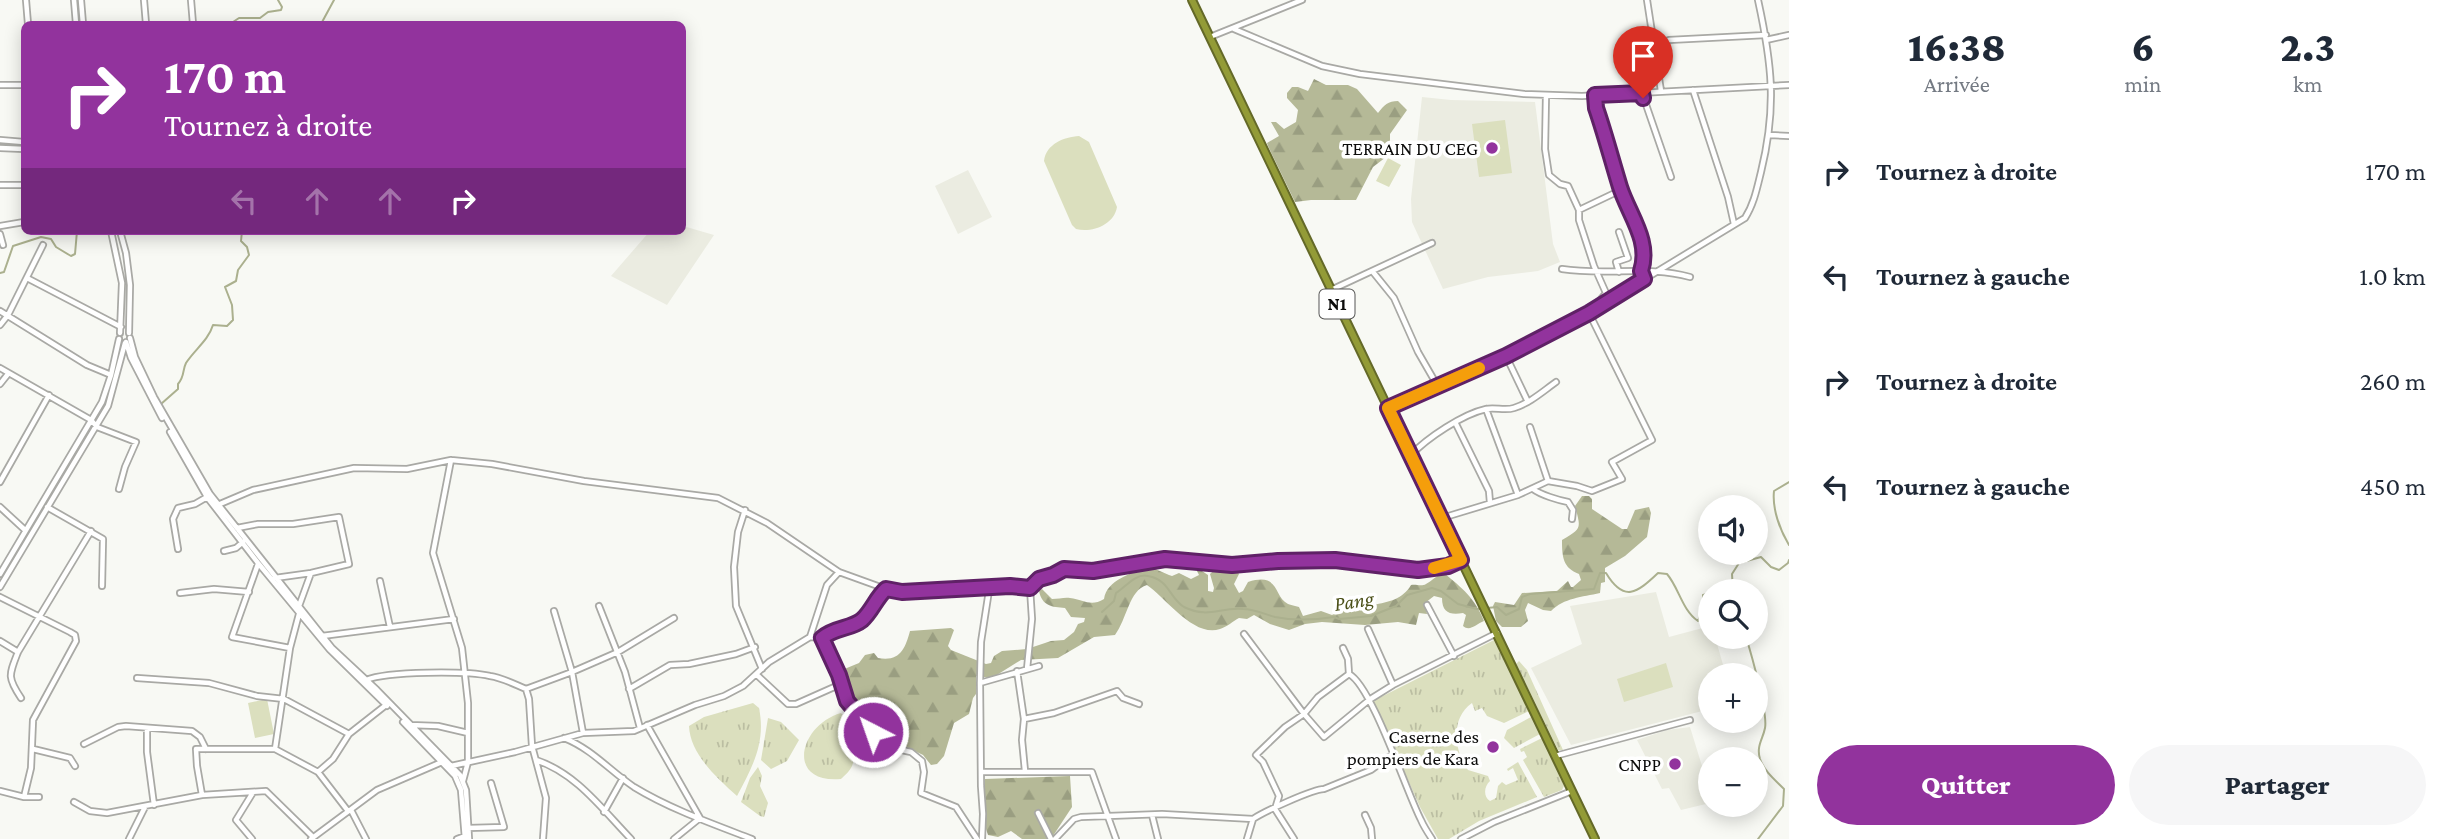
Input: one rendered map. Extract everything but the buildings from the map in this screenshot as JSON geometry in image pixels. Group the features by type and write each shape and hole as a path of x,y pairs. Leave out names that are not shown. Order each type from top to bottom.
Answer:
{"highway":[{"name":"N1","path":"1192,0 1595,839"}],"street":[{"path":"26,0 28,21"},
{"path":"74,0 76,21"},
{"path":"82,0 83,21"},
{"path":"144,0 146,21"},
{"path":"191,0 193,21"},
{"path":"1210,37 1302,0"},
{"path":"1647,0 1661,91"},
{"path":"1388,408 1506,356 1589,313 1745,218 1751,209 1770,135 1772,87 1758,0"},
{"path":"1234,29 1322,66 1524,94 1595,95 1789,85"},
{"path":"1655,46 1669,40 1789,35"},
{"path":"0,85 21,85"},
{"path":"1693,90 1728,197 1734,224"},
{"path":"1642,93 1671,177"},
{"path":"1546,95 1545,149 1549,175 1560,184 1568,186 1579,210 1578,220 1606,293 1589,313"},
{"path":"1595,95 1596,108 1621,190 1640,233 1645,260 1641,271 1644,279"},
{"path":"1770,135 1789,136"},
{"path":"0,140 21,142"},
{"path":"0,148 21,149"},
{"path":"0,184 21,185"},
{"path":"1579,210 1621,190"},
{"path":"0,226 21,222"},
{"path":"1619,232 1628,258 1616,262 1619,272"},
{"path":"0,234 3,245"},
{"path":"0,574 102,402 120,330 122,283 112,235"},
{"path":"0,587 108,406 127,339 130,285 121,235"},
{"path":"1331,290 1432,243"},
{"path":"0,325 8,315 43,245"},
{"path":"1562,269 1597,273 1666,272 1690,277"},
{"path":"1373,272 1394,298 1418,352 1437,385"},
{"path":"27,278 120,330 127,339 131,358 207,497 330,650 442,762 450,766 461,790 466,838"},
{"path":"0,312 87,365 111,374"},
{"path":"1442,518 1518,495 1548,481 1592,491 1622,479 1612,462 1652,440 1589,313"},
{"path":"119,339 127,339"},
{"path":"1506,356 1528,402"},
{"path":"0,368 91,420 97,427 136,442 119,489"},
{"path":"0,384 8,374"},
{"path":"1411,455 1424,442 1455,422 1486,409 1510,409 1528,402 1556,382"},
{"path":"0,482 49,396"},
{"path":"157,406 210,494 322,636 463,782 466,789 466,838"},
{"path":"1486,409 1518,495"},
{"path":"1455,422 1489,491 1490,503"},
{"path":"1530,427 1548,481"},
{"path":"219,504 265,487 354,468 407,469 451,460 492,464 641,490 718,498 795,540 839,572 902,592 990,586 1030,588 1039,579 1064,569 1093,571 1165,559 1232,565 1335,560 1418,570 1448,566 1461,560"},
{"path":"451,460 433,553 454,619 465,673 468,762 463,782"},
{"path":"1533,489 1540,495 1568,502 1573,510 1573,519"},
{"path":"178,549 173,519 178,508 195,504 207,497"},
{"path":"0,507 26,530"},
{"path":"47,507 100,536 104,544 103,586"},
{"path":"744,510 738,532 734,567 736,606 762,669"},
{"path":"237,528 339,517 349,564 275,578"},
{"path":"21,698 9,676 18,652 91,531"},
{"path":"224,551 236,548 243,542"},
{"path":"258,563 232,636 290,648"},
{"path":"450,766 583,733 621,732 640,728 724,696 743,686 762,669 810,637 827,585 839,572"},
{"path":"299,606 311,573"},
{"path":"380,582 390,627"},
{"path":"979,839 983,814 981,642 990,586"},
{"path":"1027,669 1032,619 1030,588"},
{"path":"180,593 215,589 249,592"},
{"path":"810,637 822,638 831,631 861,621 886,589"},
{"path":"0,597 75,635 76,641 33,720 33,749 24,797"},
{"path":"1427,605 1454,656"},
{"path":"599,606 618,652 640,728"},
{"path":"554,611 572,673 583,733"},
{"path":"275,748 290,648 299,613"},
{"path":"366,680 383,675 465,673 494,676 526,689 572,673 618,652 674,618"},
{"path":"322,636 454,619"},
{"path":"1368,629 1393,685"},
{"path":"1244,634 1304,715 1324,737 1369,700 1393,685 1497,633"},
{"path":"822,638 847,701 887,747 911,752 922,761 924,772 920,793 956,807 979,839"},
{"path":"0,641 18,652"},
{"path":"629,690 670,664 689,664 755,647"},
{"path":"1343,648 1348,659 1349,674"},
{"path":"980,683 1039,666"},
{"path":"1017,671 1024,719 1022,740 1026,771"},
{"path":"756,674 788,704 796,704 841,684"},
{"path":"1294,839 1275,808 1279,796 1256,755 1285,727 1304,715 1318,697 1349,674"},
{"path":"1349,674 1357,678 1369,700 1421,821 1432,839"},
{"path":"138,678 209,683 284,699 349,734"},
{"path":"526,689 532,746 546,798 543,839"},
{"path":"1024,719 1117,691 1123,698 1139,704"},
{"path":"318,772 333,759 349,734 386,705"},
{"path":"1555,756 1690,720"},
{"path":"410,725 438,726 468,733"},
{"path":"647,725 700,818"},
{"path":"83,744 118,727 127,726 192,731 200,737 206,748"},
{"path":"147,729 147,752 154,805"},
{"path":"564,737 587,749 623,778 653,797 752,839"},
{"path":"202,795 196,749 275,748 318,772 350,810 366,839"},
{"path":"33,749 70,758 75,766"},
{"path":"1247,839 1253,819 1263,812 1371,770 1393,754"},
{"path":"535,760 555,766 569,775 631,839"},
{"path":"74,802 90,811 107,813 202,795 266,791 312,838 377,790 442,762"},
{"path":"981,772 1092,772 1116,839"},
{"path":"604,812 623,778"},
{"path":"468,828 504,827 491,783"},
{"path":"0,791 24,797 39,797"},
{"path":"1461,839 1494,822 1572,792"},
{"path":"251,839 236,820 253,793"},
{"path":"129,839 145,807"},
{"path":"1038,813 1053,839 1074,819 1108,815 1192,815 1253,819"},
{"path":"1152,815 1157,839"},
{"path":"1365,815 1371,828 1372,839"},
{"path":"674,839 700,818"},
{"path":"457,839 466,838"}],"shaded area":[{"path":"1422,97 1535,102 1553,244 1560,262 1538,271 1488,277 1443,289 1412,222 1411,199"},
{"path":"968,170 992,217 958,234 935,186"},
{"path":"686,227 714,235 667,305 611,276 647,235 686,235"},
{"path":"1656,592 1669,637 1698,629 1698,649 1718,649 1723,663 1698,663 1698,712 1571,745 1531,668 1582,644 1570,606"},
{"name":"CNPP","path":"1690,727 1698,753 1698,806 1681,810 1669,788 1662,789 1637,740 1667,730"}],"green space":[{"path":"1314,79 1326,85 1348,85 1357,89 1378,113 1386,104 1395,101 1407,110 1390,134 1390,154 1373,167 1356,200 1295,202 1268,146 1267,143 1279,136 1271,122 1276,122 1284,129 1296,122 1298,110 1287,98 1287,93 1292,87 1308,91"},
{"name":"TERRAIN DU CEG","path":"1505,120 1512,173 1479,177 1472,124"},
{"path":"1079,136 1089,142 1117,207 1112,219 1089,230 1076,229 1072,225 1044,161 1048,150 1057,142"},
{"path":"1388,158 1401,165 1389,187 1376,181"},
{"path":"1582,496 1589,496 1592,499 1592,509 1622,529 1627,529 1635,510 1649,507 1651,513 1647,537 1625,556 1605,568 1605,582 1601,583 1600,593 1567,601 1551,611 1528,603 1525,610 1528,621 1521,627 1502,627 1496,621 1493,606 1495,602 1514,605 1522,593 1557,591 1568,581 1573,587 1581,580 1579,574 1570,569 1564,561 1562,540 1578,527 1575,506"},
{"path":"1146,565 1172,576 1179,573 1191,579 1199,575 1199,569 1208,575 1208,591 1213,592 1210,574 1222,567 1236,569 1239,574 1234,584 1239,593 1248,582 1266,580 1271,582 1283,600 1299,607 1303,616 1321,611 1332,615 1354,608 1369,611 1373,605 1400,597 1411,585 1424,585 1444,573 1472,600 1484,621 1466,628 1463,626 1466,615 1448,612 1443,607 1442,598 1434,596 1425,603 1427,614 1419,613 1416,625 1398,622 1365,625 1322,622 1289,630 1254,615 1247,619 1239,618 1223,628 1210,630 1190,622 1147,585 1132,599 1115,635 1094,637 1058,658 1021,660 992,678 976,676 976,694 969,714 954,723 944,756 937,764 931,765 923,755 890,739 888,728 875,719 870,719 848,695 842,670 859,663 865,655 874,653 878,658 885,659 896,656 903,649 910,631 951,628 954,630 948,646 951,650 986,664 991,663 994,656 1002,651 1027,649 1051,641 1064,640 1085,618 1071,617 1065,608 1048,605 1042,600 1039,591 1042,589 1052,599 1068,598 1095,602 1104,599 1106,592 1115,582"},
{"path":"1494,640 1529,711 1504,723 1487,716 1482,708 1475,711 1472,703 1460,717 1457,744 1468,770 1488,776 1490,781 1485,794 1490,801 1496,798 1498,786 1502,782 1506,785 1518,780 1513,768 1508,771 1507,769 1518,762 1537,797 1479,821 1449,839 1438,839 1420,807 1373,701"},
{"path":"1519,661 1527,670 1563,750 1558,750 1516,664"},
{"path":"1666,663 1673,687 1624,702 1617,679"},
{"path":"267,699 274,734 255,738 248,703"},
{"path":"753,703 759,708 761,732 753,764 737,796 699,756 689,726 704,717"},
{"path":"841,713 849,724 853,738 854,760 841,779 823,778 811,772 805,763 804,752 815,729 827,719"},
{"path":"1531,717 1540,734 1514,748 1504,738 1507,730"},
{"path":"768,718 781,722 799,740 787,761 771,769 761,760"},
{"path":"1542,738 1564,786 1562,790 1544,797 1523,760 1527,757 1524,751 1521,752 1520,749"},
{"path":"758,767 762,776 760,786 768,803 764,817 741,802 750,778"},
{"path":"1070,776 1072,807 1051,839 1022,839 1011,831 998,837 988,835 985,826 985,779"}],"waterway":[{"path":"234,21 239,18 260,18 268,12 281,10 278,0"},
{"path":"323,21 334,0"},
{"path":"0,273 4,272 13,246 41,237 51,239 56,247 71,256 75,254 77,235"},
{"path":"161,404 178,389 186,363 208,336 213,325 227,326 233,320 232,305 225,287 236,281 238,270 249,255 247,247 241,241 242,235"},
{"name":"Pang","path":"1789,482 1774,491 1777,519 1789,545"},
{"name":"Pang","path":"1732,579 1732,574 1739,563 1761,557 1771,567 1779,570 1789,560"},
{"name":"Pang","path":"1102,612 1114,601 1116,593 1135,578 1143,576 1161,581 1179,603 1193,610 1207,612 1247,609 1297,620 1371,616 1396,606 1407,595 1432,588 1441,591 1458,604 1477,609 1497,607 1506,615 1519,609 1522,597 1530,594 1594,589 1600,573 1606,573 1619,588 1631,592 1644,586 1658,573 1667,574 1688,611 1698,621"},
{"name":"Pang","path":"1749,649 1765,720 1759,746 1760,759 1784,789 1783,806 1758,839"}],"slow traffic":[{"path":"1434,568 1461,560 1388,408 1479,368"}],"place":[{"name":"TERRAIN DU CEG","path":"1492,148"},
{"name":"Caserne des pompiers de Kara","path":"1493,747"},
{"name":"CNPP","path":"1675,764"}],"route":[{"path":"873,732 847,701 839,675 822,638 831,631 861,621 886,589 902,592 1010,586 1030,588 1039,579 1064,569 1093,571 1165,559 1232,565 1289,560 1335,560 1418,570 1448,566 1461,560 1388,408 1506,356 1589,313 1644,279 1641,271 1645,260 1640,233 1621,190 1596,108 1595,95 1642,93 1643,98"}]}
